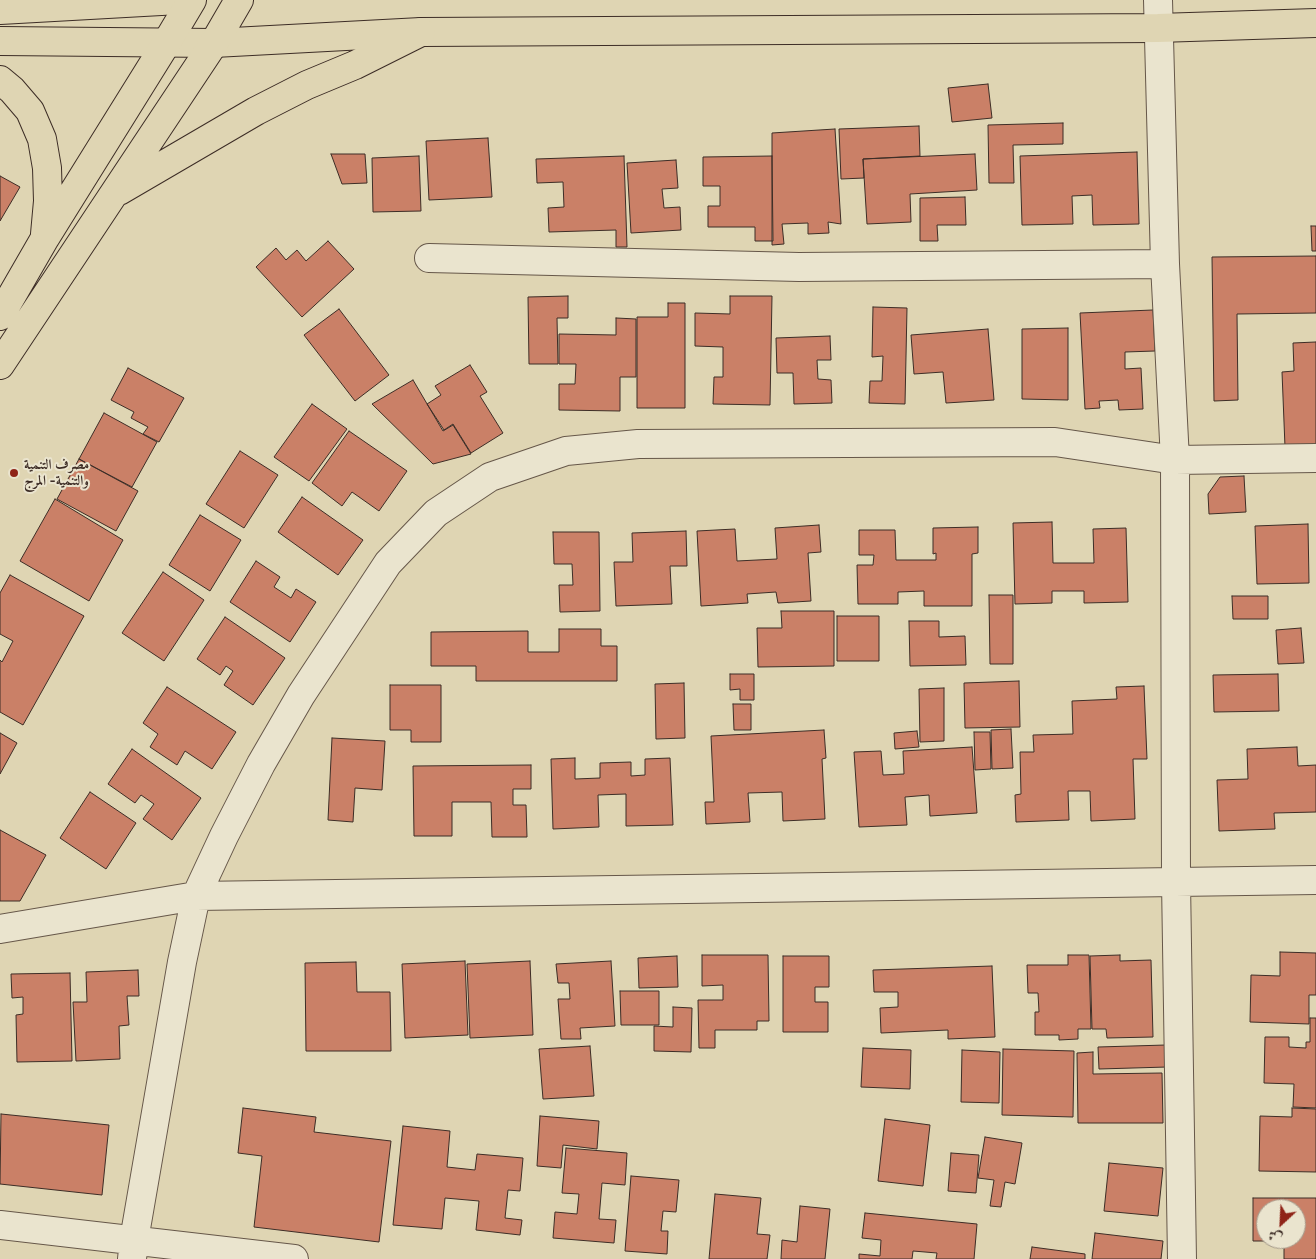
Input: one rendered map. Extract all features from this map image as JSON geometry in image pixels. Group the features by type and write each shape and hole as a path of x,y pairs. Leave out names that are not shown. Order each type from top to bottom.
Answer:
{"main road":[{"path":"0,10 179,0"},
{"path":"0,316 45,238 192,0"},
{"path":"234,0 245,0"},
{"path":"0,366 214,43 239,0"},
{"path":"0,41 214,43 421,32 1158,28 1316,23"},
{"path":"112,196 256,111 421,32"},
{"path":"0,80 12,90 30,111 42,139 47,168 48,201 45,238"}],"street":[{"path":"1158,0 1165,264 1175,460 1176,882 1182,1259"},
{"path":"429,258 799,267 1165,264"},
{"path":"133,1250 182,962 196,896 261,764 301,695 388,563 436,513 490,477 566,451 638,444 1055,442 1175,460 1316,458"},
{"path":"0,929 196,896 1316,880"},
{"path":"0,1225 133,1250 294,1259"}],"building":[{"path":"988,84 992,118 952,122 948,88"},
{"path":"1063,123 1063,144 1013,145 1014,183 989,183 988,125"},
{"path":"919,126 920,156 863,159 864,178 841,179 839,129"},
{"path":"835,129 841,224 828,222 829,233 808,234 808,223 782,224 784,244 772,245 772,133"},
{"path":"488,138 492,197 429,200 426,141"},
{"path":"1137,152 1139,224 1093,225 1092,195 1072,196 1073,224 1022,225 1020,156"},
{"path":"331,154 365,154 367,183 342,184"},
{"path":"975,154 977,190 910,194 911,222 867,224 863,159"},
{"path":"419,156 421,211 373,212 372,158"},
{"path":"624,156 627,247 616,247 616,230 549,232 548,208 564,207 563,182 537,183 536,159"},
{"path":"772,156 773,241 755,241 755,227 708,227 708,206 720,206 720,186 703,186 703,157"},
{"path":"676,160 678,188 662,189 664,208 680,207 681,230 631,233 627,163"},
{"path":"0,176 20,187 0,221"},
{"path":"965,197 966,225 937,225 938,241 920,241 920,198"},
{"path":"1311,226 1316,226 1316,251 1312,251"},
{"path":"328,241 354,269 302,317 256,267 276,248 286,260 297,250 306,261"},
{"path":"1316,256 1316,313 1237,314 1238,400 1214,401 1212,257"},
{"path":"568,296 568,318 557,318 558,364 529,364 528,297"},
{"path":"730,296 772,296 770,405 713,404 714,377 723,377 723,347 695,346 695,313 730,314"},
{"path":"668,303 685,303 685,408 637,408 637,317 668,317"},
{"path":"873,307 907,308 905,404 869,403 870,381 882,381 883,356 872,357"},
{"path":"339,309 389,375 355,401 304,335"},
{"path":"1153,310 1155,351 1125,352 1125,369 1141,368 1143,409 1119,410 1118,400 1099,401 1100,408 1085,409 1080,313"},
{"path":"616,318 636,319 636,377 620,377 620,411 559,410 559,384 575,384 576,364 559,364 559,334 616,335"},
{"path":"1068,328 1068,400 1022,399 1022,329"},
{"path":"988,329 994,400 946,403 943,372 914,374 911,335"},
{"path":"830,336 831,360 817,360 818,379 831,380 832,403 794,404 793,373 777,373 776,338"},
{"path":"1316,342 1316,446 1285,447 1282,372 1294,371 1293,343"},
{"path":"470,365 487,392 480,396 503,433 471,453 453,424 444,430 427,404 441,395 435,386"},
{"path":"128,368 184,398 159,442 143,434 148,427 131,418 134,412 111,400"},
{"path":"413,380 443,431 453,425 471,454 433,464 372,404"},
{"path":"312,404 347,429 309,481 274,457"},
{"path":"104,413 157,442 132,487 79,459"},
{"path":"349,431 407,471 379,511 352,492 342,506 312,483"},
{"path":"240,451 278,475 244,528 206,504"},
{"path":"79,459 138,491 116,531 57,499"},
{"path":"1244,476 1246,512 1209,514 1208,494 1220,477"},
{"path":"302,497 363,540 338,575 278,532"},
{"path":"55,499 123,540 89,601 20,561"},
{"path":"200,515 241,540 210,591 169,565"},
{"path":"1052,522 1053,563 1094,563 1093,529 1126,528 1128,602 1084,603 1084,591 1052,591 1052,603 1015,604 1013,523"},
{"path":"1308,524 1309,583 1257,584 1255,526"},
{"path":"819,525 821,552 808,553 811,601 778,603 776,592 747,594 748,603 701,606 697,531 735,529 737,561 777,559 775,528"},
{"path":"978,527 978,553 972,554 972,606 924,606 924,591 898,592 898,604 858,604 857,565 873,565 874,555 859,555 859,530 895,530 896,560 936,560 936,553 933,554 933,528"},
{"path":"686,531 687,566 670,566 672,604 616,606 614,562 633,562 632,533"},
{"path":"553,532 599,532 600,611 560,612 559,585 573,585 572,564 554,564"},
{"path":"256,561 280,577 274,587 291,598 296,589 316,602 290,642 230,602"},
{"path":"163,572 204,600 164,661 122,633"},
{"path":"10,575 84,616 23,725 0,712 0,660 2,662 13,641 0,634 0,593"},
{"path":"989,595 1013,595 1013,664 990,664"},
{"path":"1232,596 1268,596 1268,619 1233,619"},
{"path":"781,611 834,611 834,666 758,667 757,628 782,628"},
{"path":"837,616 879,616 879,661 837,661"},
{"path":"225,617 285,658 253,705 224,685 233,671 226,666 220,675 197,659"},
{"path":"909,621 939,621 939,637 965,636 966,665 910,666"},
{"path":"1301,628 1304,663 1278,664 1276,630"},
{"path":"559,629 601,629 601,646 617,646 617,681 476,681 476,666 431,666 431,632 528,631 528,652 559,652"},
{"path":"730,674 754,674 754,700 740,700 740,689 730,690"},
{"path":"1278,674 1279,711 1214,712 1213,675"},
{"path":"1019,681 1020,727 965,728 964,683"},
{"path":"684,683 685,738 656,739 655,684"},
{"path":"390,685 441,685 441,742 411,742 411,730 390,730"},
{"path":"1144,686 1147,759 1133,759 1135,819 1091,821 1090,791 1068,791 1069,820 1016,822 1015,795 1021,794 1020,752 1034,752 1033,735 1073,734 1072,701 1117,699 1116,687"},
{"path":"167,687 236,732 212,769 185,751 177,765 150,747 158,734 143,723"},
{"path":"944,688 944,741 920,742 919,689"},
{"path":"733,704 751,704 751,730 734,730"},
{"path":"1011,729 1013,768 992,769 991,730"},
{"path":"824,730 826,758 822,759 825,819 783,821 782,792 748,793 750,822 706,824 705,802 714,802 711,736"},
{"path":"917,731 919,747 895,749 894,733"},
{"path":"974,732 990,732 991,769 975,770"},
{"path":"0,733 17,743 0,774"},
{"path":"332,738 385,741 382,790 355,788 353,822 328,820"},
{"path":"972,747 977,813 930,816 929,795 905,797 907,825 859,827 854,752 881,751 883,775 904,774 903,751"},
{"path":"1297,747 1298,766 1316,765 1316,812 1274,813 1275,829 1219,831 1217,780 1248,779 1247,749"},
{"path":"132,749 201,798 172,840 143,819 154,804 141,795 135,803 108,784"},
{"path":"575,758 575,779 600,778 600,763 631,762 631,776 645,775 645,759 670,758 673,825 626,826 626,794 598,795 599,827 553,829 551,759"},
{"path":"531,765 531,789 513,789 513,805 526,805 527,837 492,837 491,802 452,802 452,836 414,836 413,766"},
{"path":"90,792 136,823 106,869 60,838"},
{"path":"0,830 46,855 20,901 0,901"},
{"path":"1280,952 1316,953 1316,995 1309,995 1309,1024 1250,1022 1251,975 1280,976"},
{"path":"702,955 768,955 769,1021 757,1021 757,1030 715,1030 715,1048 699,1048 698,1000 723,1000 723,985 702,986"},
{"path":"1068,955 1089,955 1091,1029 1078,1029 1078,1039 1059,1040 1059,1035 1035,1035 1035,1012 1039,1012 1038,993 1028,993 1027,965 1068,965"},
{"path":"1120,955 1120,961 1151,960 1153,1037 1107,1038 1106,1029 1092,1029 1090,956"},
{"path":"677,956 678,987 639,988 638,958"},
{"path":"783,956 829,956 829,987 815,987 815,1002 828,1002 828,1032 783,1032"},
{"path":"465,961 468,1035 405,1038 402,964"},
{"path":"530,961 533,1035 470,1038 467,964"},
{"path":"611,961 615,1026 580,1028 581,1039 561,1039 558,999 570,999 569,983 558,983 556,964"},
{"path":"356,962 357,992 390,992 391,1051 306,1051 305,963"},
{"path":"992,966 995,1037 948,1039 948,1030 881,1033 880,1008 898,1007 898,992 874,992 873,970"},
{"path":"138,970 139,996 127,996 129,1025 119,1026 120,1059 76,1061 73,1002 87,1002 86,972"},
{"path":"70,973 72,1061 17,1062 16,1015 23,1014 23,997 12,998 11,974"},
{"path":"620,991 659,991 659,1025 621,1025"},
{"path":"673,1007 692,1008 691,1052 654,1051 654,1026 673,1027"},
{"path":"1310,1018 1316,1018 1316,1108 1293,1107 1294,1084 1264,1083 1265,1037 1289,1037 1289,1047 1306,1048 1306,1042 1310,1042"},
{"path":"1166,1045 1167,1067 1099,1069 1098,1047"},
{"path":"590,1046 594,1096 543,1099 539,1049"},
{"path":"863,1048 911,1050 910,1089 861,1087"},
{"path":"1003,1049 1074,1051 1073,1117 1002,1115"},
{"path":"962,1050 1000,1052 999,1103 961,1102"},
{"path":"1093,1052 1093,1074 1162,1073 1163,1123 1078,1123 1077,1053"},
{"path":"243,1108 316,1117 314,1132 391,1141 379,1242 254,1227 262,1156 238,1153"},
{"path":"1292,1108 1316,1109 1316,1172 1259,1171 1260,1116 1292,1117"},
{"path":"1,1114 109,1125 102,1195 0,1184"},
{"path":"540,1116 599,1121 597,1149 563,1145 561,1168 537,1166"},
{"path":"885,1119 930,1125 923,1186 878,1181"},
{"path":"403,1126 450,1131 447,1167 475,1170 477,1154 523,1158 520,1191 508,1190 505,1218 522,1220 520,1235 476,1230 479,1201 445,1198 442,1229 393,1225"},
{"path":"985,1137 1022,1143 1015,1184 1005,1182 1001,1207 990,1206 994,1180 978,1178"},
{"path":"566,1148 627,1153 625,1185 602,1183 599,1219 616,1220 614,1243 553,1238 555,1212 577,1214 579,1194 562,1193"},
{"path":"951,1153 979,1155 976,1193 948,1191"},
{"path":"1109,1163 1163,1168 1158,1216 1104,1211"},
{"path":"631,1176 679,1180 676,1212 663,1211 661,1231 668,1231 667,1254 625,1251"},
{"path":"715,1194 761,1198 757,1234 770,1235 767,1259 709,1259"},
{"path":"1253,1198 1316,1198 1316,1259 1284,1259 1284,1249 1306,1249 1306,1199 1256,1199 1256,1241 1253,1241"},
{"path":"800,1206 830,1209 825,1259 781,1259 782,1240 797,1242"},
{"path":"865,1213 977,1224 974,1259 936,1259 937,1253 913,1251 912,1259 859,1259 859,1254 880,1256 881,1240 862,1238"},
{"path":"1095,1233 1163,1241 1161,1259 1092,1259"},
{"path":"1032,1247 1085,1254 1085,1259 1030,1259"}],"place":[{"name":"مصرف التنمية والتنمية- المرج","path":"14,473"}]}
